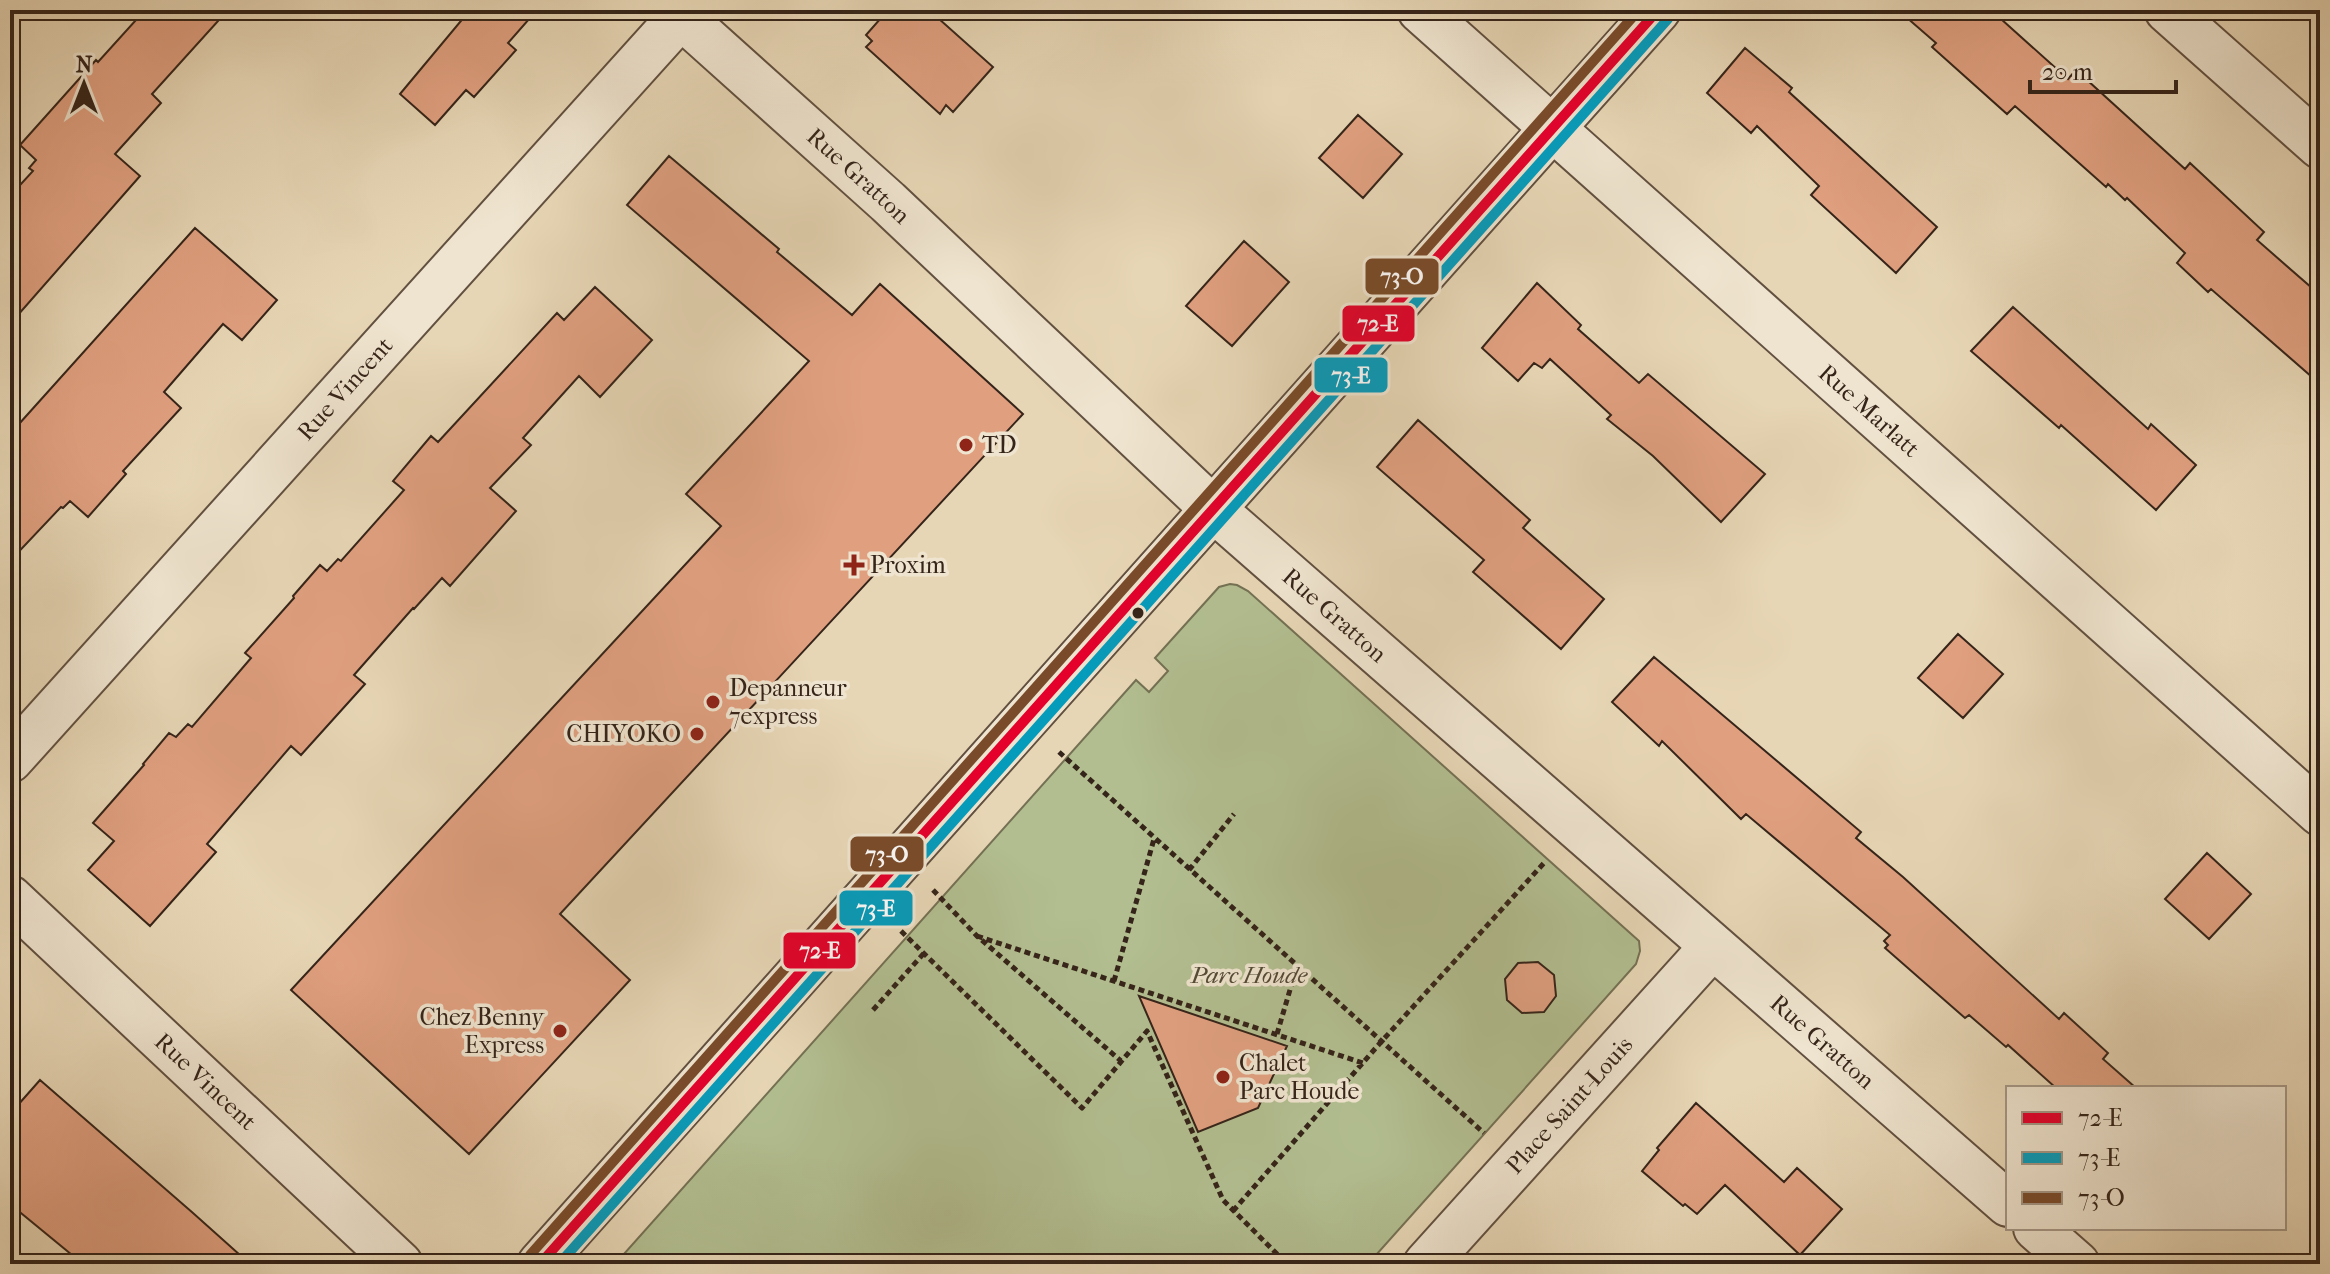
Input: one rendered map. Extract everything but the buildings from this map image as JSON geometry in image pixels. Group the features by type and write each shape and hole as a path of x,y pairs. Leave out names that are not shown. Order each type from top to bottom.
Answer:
{"street":[{"name":"Rue Marlatt","path":"1420,10 2320,813"},
{"path":"540,1264 1658,10"},
{"path":"2167,10 2320,146"},
{"name":"Rue Gratton","path":"677,13 888,202 1213,509 2006,1202"},
{"name":"Rue Vincent","path":"10,760 677,13"},
{"name":"Rue Vincent","path":"10,898 400,1264"},
{"name":"Place Saint-Louis","path":"1426,1264 1712,947"},
{"path":"2038,1230 2077,1264"}],"path":[{"path":"1023,720 1517,1163"},
{"path":"1189,870 1234,814"},
{"path":"1233,1211 1381,1042 1577,827"},
{"path":"1114,981 1155,839"},
{"path":"901,858 977,936 1121,1061"},
{"path":"865,898 925,952 1082,1108 1147,1031 1223,1200 1287,1264"},
{"path":"977,936 1363,1063"},
{"path":"873,1010 925,952"},
{"path":"1277,1034 1297,966"}],"green space":[{"name":"Parc Houde","path":"1230,584 1248,591 1639,941 1636,964 1368,1264 615,1264 1136,680 1149,692 1168,671 1155,658 1219,587"}],"transit line":[{"name":"73-O","path":"530,1255 1639,10"},
{"name":"72-E","path":"540,1264 1658,10"},
{"name":"73-E","path":"559,1264 1668,19"}],"place":[{"name":"TD","path":"966,445"},
{"name":"Proxim","path":"854,565"},
{"name":"Depanneur 7express","path":"713,702"},
{"name":"CHIYOKO","path":"697,734"},
{"name":"Chez Benny Express","path":"560,1031"},
{"name":"Chalet Parc Houde","path":"1223,1077"}]}
